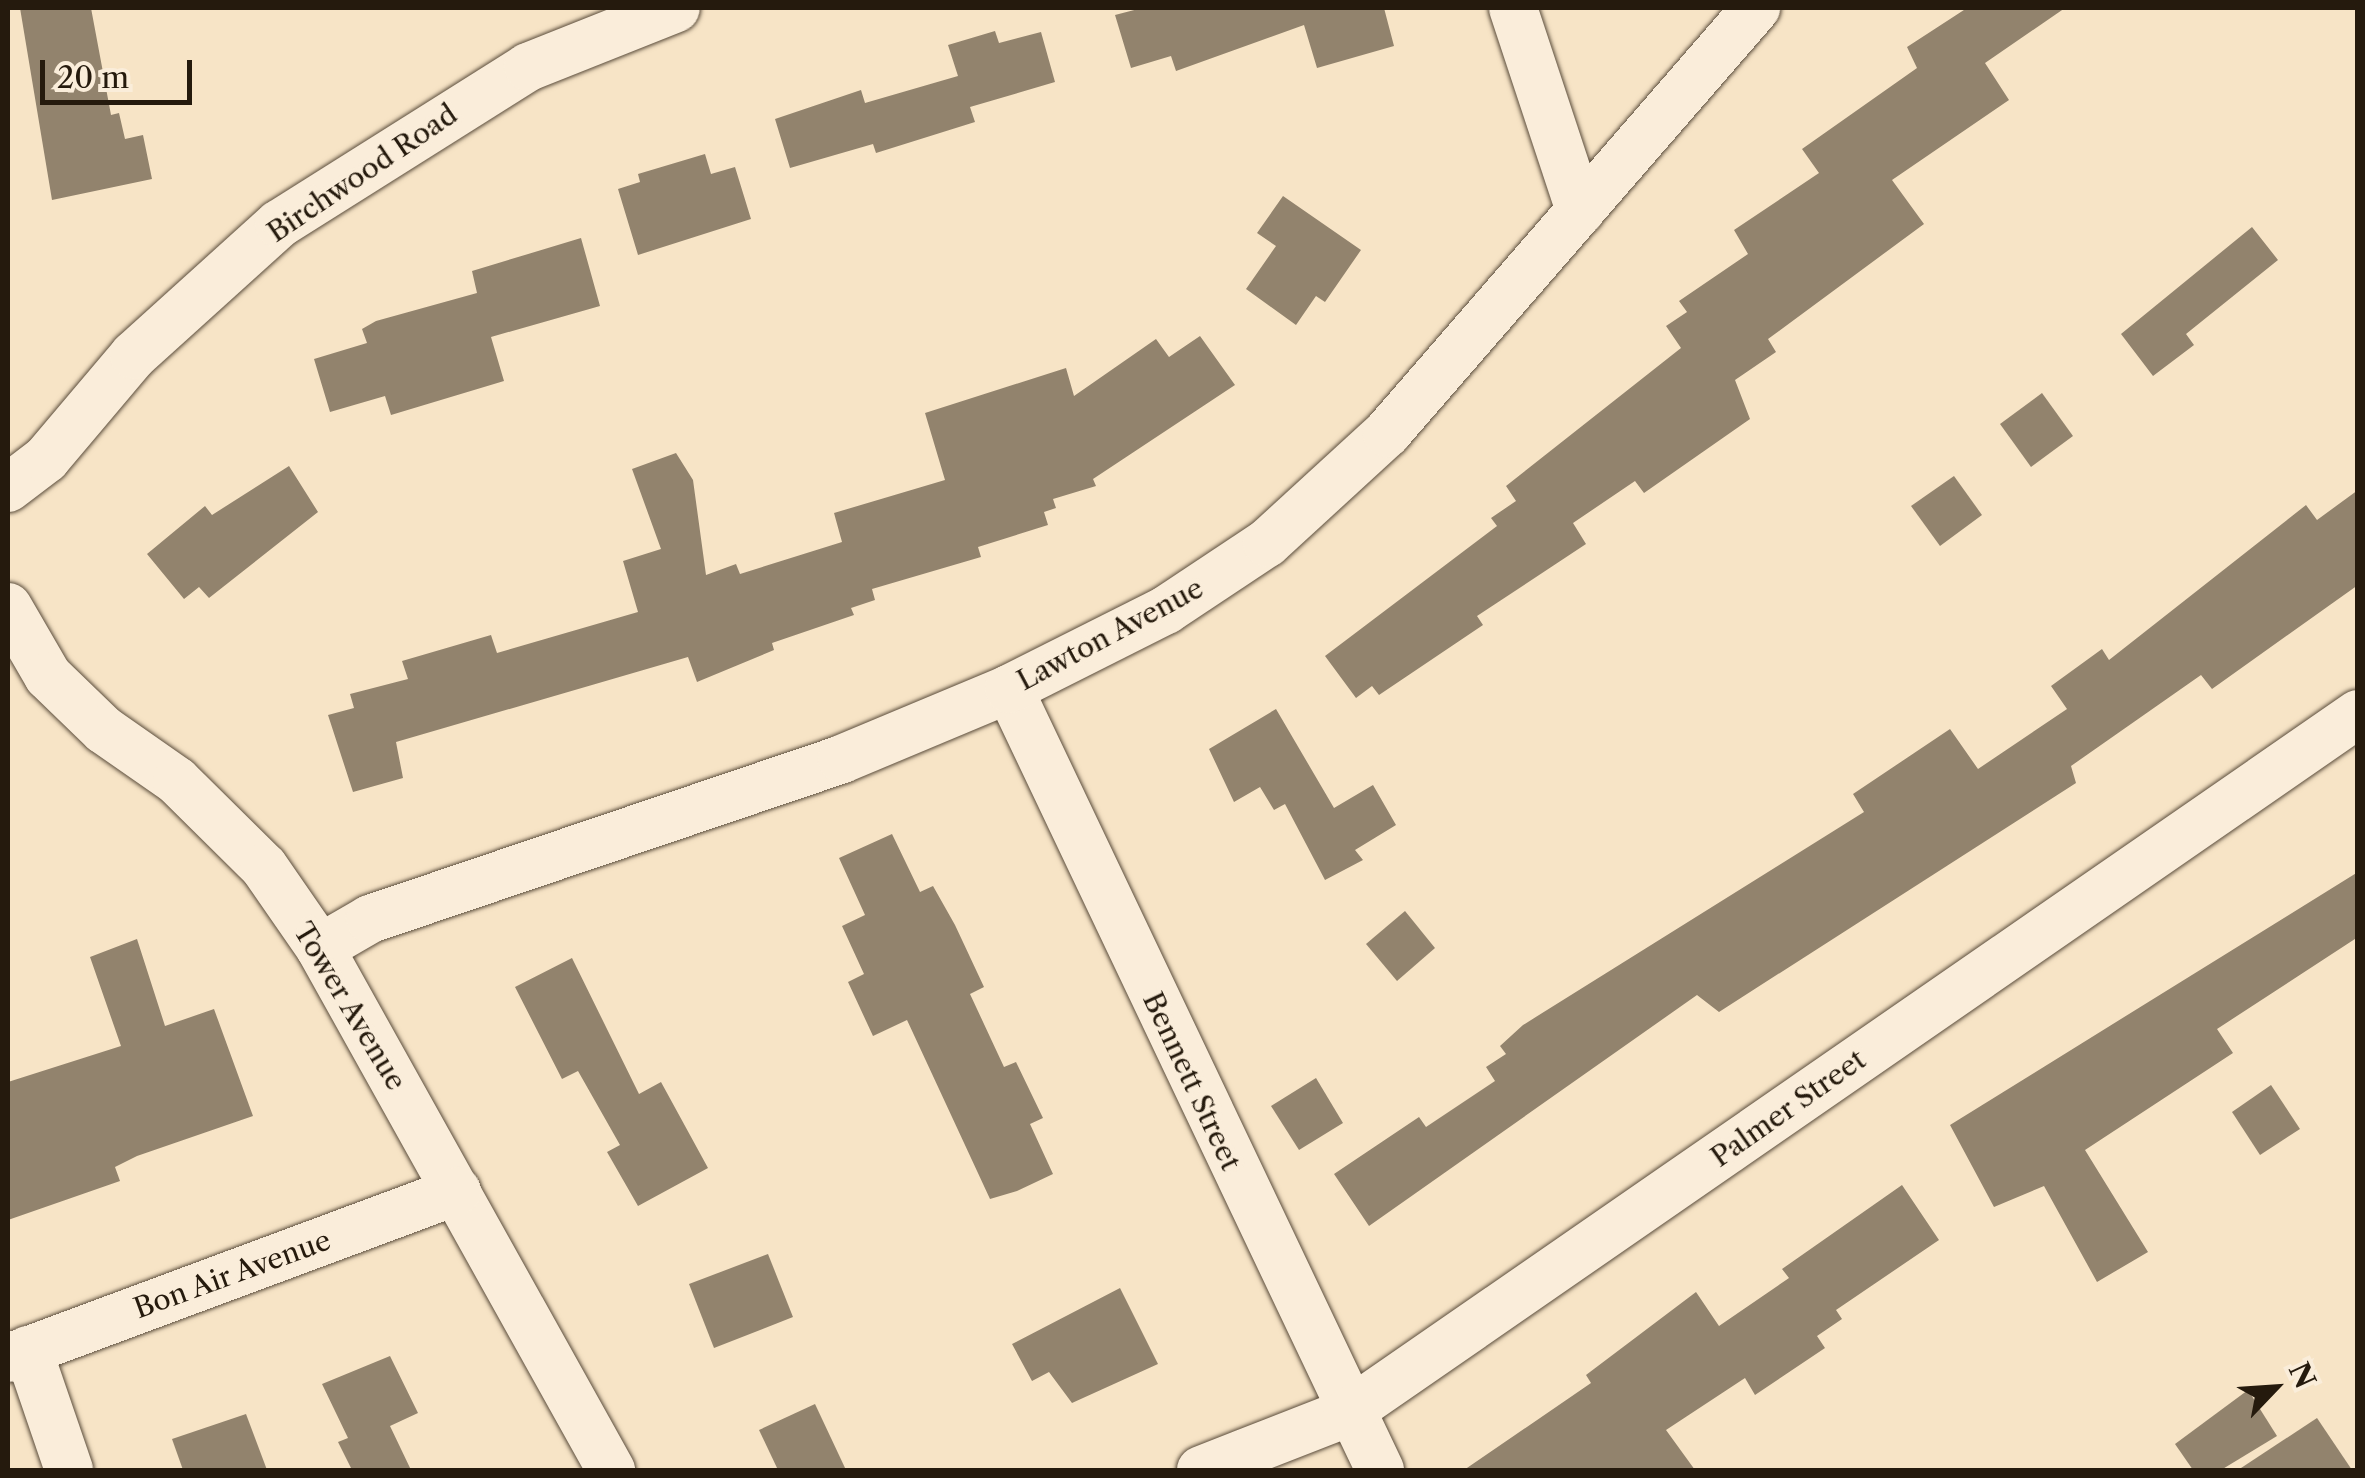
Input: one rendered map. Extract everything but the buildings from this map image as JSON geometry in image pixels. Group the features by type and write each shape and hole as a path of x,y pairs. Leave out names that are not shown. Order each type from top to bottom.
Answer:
{"street":[{"name":"Birchwood Road","path":"8,488 46,459 134,355 279,224 528,66 676,8"},
{"path":"1513,8 1580,211"},
{"name":"Lawton Avenue","path":"320,948 370,918 842,759 1010,689 1166,610 1267,543 1387,433 1756,8"},
{"name":"Tower Avenue","path":"8,607 48,676 227,830 264,867 320,948 611,1470"},
{"name":"Bennett Street","path":"1010,689 1347,1412 1380,1470"},
{"name":"Palmer Street","path":"1201,1470 1347,1412 2358,714"},
{"name":"Bon Air Avenue","path":"18,1354 457,1191"},
{"path":"18,1354 69,1470"}]}
